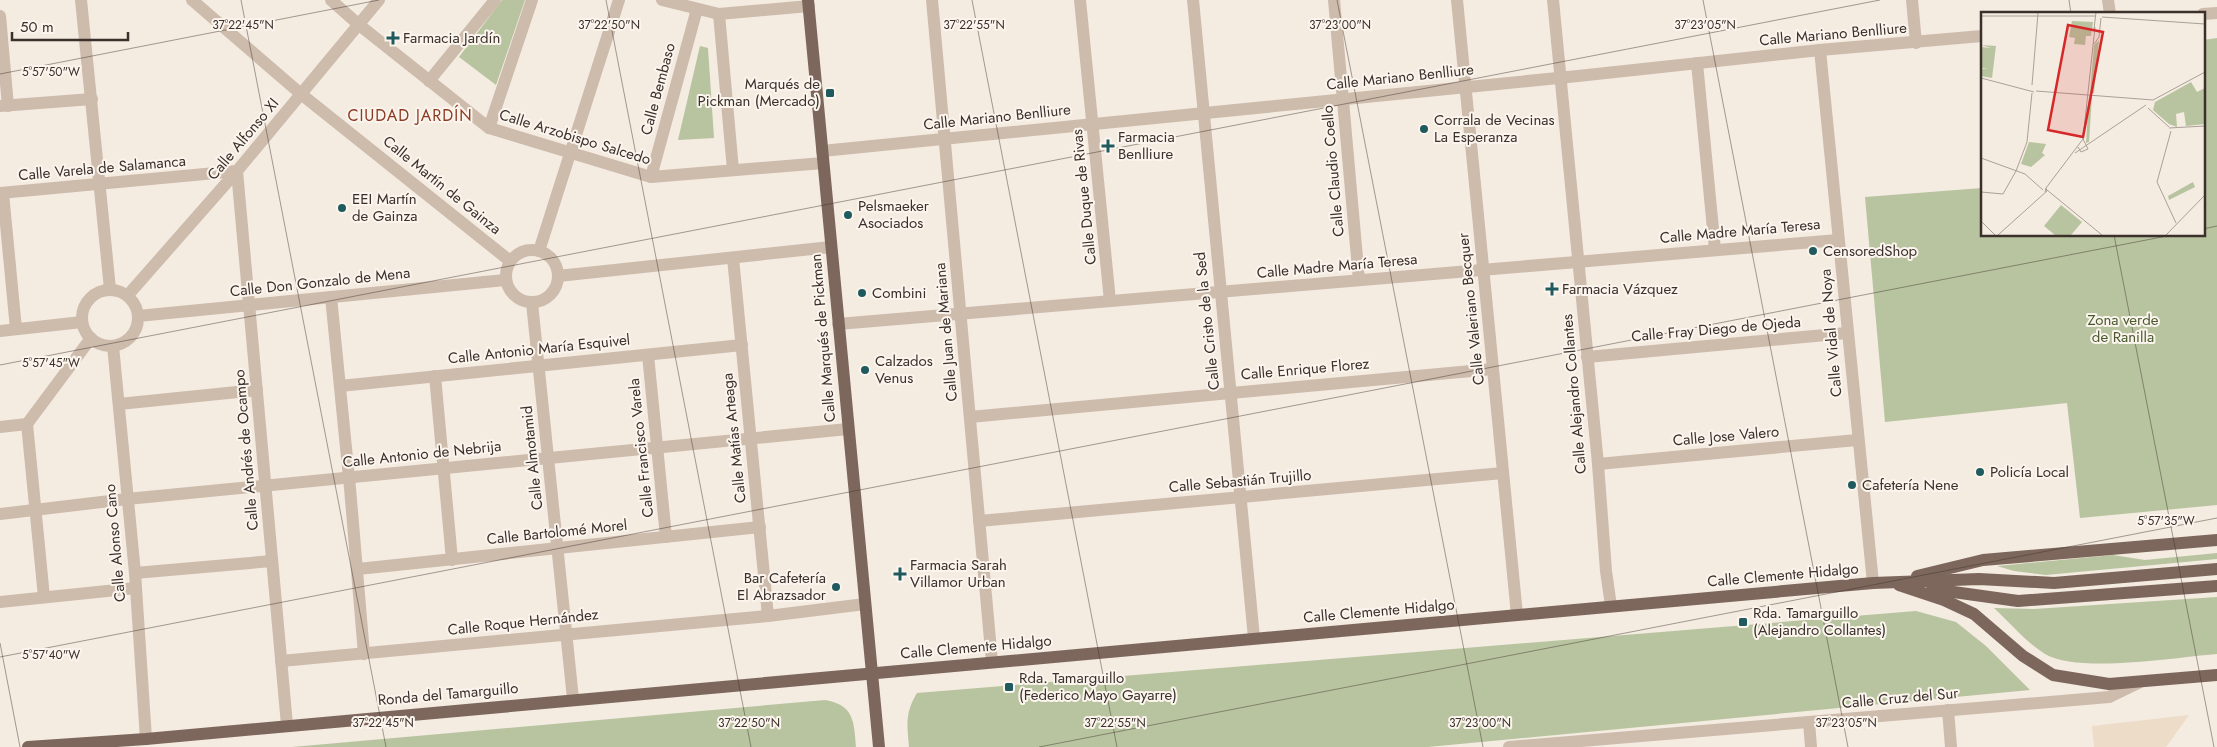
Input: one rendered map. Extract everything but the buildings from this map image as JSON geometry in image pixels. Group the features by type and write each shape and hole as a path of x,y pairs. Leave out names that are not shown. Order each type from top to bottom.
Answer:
{"main road":[{"name":"Calle Marqués de Pickman","path":"808,3 879,747"},
{"name":"Calle Clemente Hidalgo","path":"1890,582 1983,560 2217,540"},
{"name":"Calle Clemente Hidalgo","path":"872,673 1873,583 1979,579 2054,584 2217,569"},
{"name":"Calle Clemente Hidalgo","path":"1890,582 1972,596 2018,601 2217,586"},
{"name":"Calle Clemente Hidalgo","path":"1890,582 1944,600 1974,614 2023,656 2053,675 2109,684"},
{"name":"Ronda del Tamarguillo","path":"28,747 872,673"},
{"name":"Calle Cruz del Sur","path":"2109,684 2217,675"}],"street":[{"path":"81,0 110,289"},
{"name":"Calle Martín de Gainza","path":"192,0 301,94 510,261"},
{"name":"Calle Arzobispo Salcedo","path":"331,0 358,24 489,128 651,177 733,170 823,157"},
{"name":"Calle Alfonso XI","path":"128,295 238,171 379,0"},
{"path":"429,81 495,0"},
{"path":"489,128 532,0"},
{"path":"539,251 619,0"},
{"path":"662,0 719,14 808,3"},
{"name":"Calle Juan de Mariana","path":"932,0 992,662"},
{"name":"Calle Duque de Rivas","path":"1080,0 1110,301"},
{"name":"Calle Cristo de la Sed","path":"1193,0 1254,638"},
{"name":"Calle Claudio Coello","path":"1334,0 1359,280"},
{"name":"Calle Valeriano Becquer","path":"1457,0 1517,615"},
{"name":"Calle Alejandro Collantes","path":"1553,0 1598,464 1606,571 1611,606"},
{"path":"1912,0 1916,43"},
{"name":"Calle Bembaso","path":"651,177 697,9"},
{"path":"2204,14 2217,13"},
{"path":"719,14 733,170"},
{"path":"0,16 4,106 92,99"},
{"name":"Calle Mariano Benlliure","path":"823,157 944,139 1561,78 1820,50 1981,36"},
{"name":"Calle Vidal de Noya","path":"1820,50 1873,583"},
{"path":"1697,63 1715,250"},
{"name":"Calle Varela de Salamanca","path":"2,193 238,171"},
{"name":"Calle Andrés de Ocampo","path":"238,171 287,725"},
{"path":"2,193 16,330"},
{"name":"Calle Madre María Teresa","path":"838,324 1838,240"},
{"path":"558,276 831,246"},
{"path":"523,251 539,251 553,260 558,276 553,292 547,298 532,303 517,299 508,288 505,280 505,274 510,261 523,251"},
{"name":"Calle Matías Arteaga","path":"732,258 768,616"},
{"name":"Calle Don Gonzalo de Mena","path":"138,316 505,280"},
{"path":"110,289 128,295 134,301 138,325 128,339 113,346 98,343 91,338 82,322 83,312 92,296 110,289"},
{"path":"331,297 358,569 364,654"},
{"name":"Calle Almotamid","path":"532,303 572,700"},
{"path":"0,331 82,322"},
{"name":"Calle Fray Diego de Ojeda","path":"1587,358 1847,333"},
{"path":"44,597 27,424 91,338"},
{"name":"Calle Antonio María Esquivel","path":"340,386 742,345"},
{"name":"Calle Alonso Cano","path":"113,346 135,573 146,738"},
{"name":"Calle Francisco Varela","path":"648,355 666,537"},
{"name":"Calle Enrique Florez","path":"970,417 1493,369"},
{"path":"435,376 452,560"},
{"path":"120,404 256,390"},
{"path":"0,427 27,424"},
{"name":"Calle Antonio de Nebrija","path":"0,514 35,512 127,499 848,429"},
{"name":"Calle Jose Valero","path":"1598,464 1858,440"},
{"name":"Calle Sebastián Trujillo","path":"979,521 1503,473"},
{"name":"Calle Bartolomé Morel","path":"358,569 760,527"},
{"path":"135,573 272,561"},
{"path":"0,602 136,588"},
{"name":"Calle Roque Hernández","path":"281,661 768,616 865,604"},
{"name":"Calle Cruz del Sur","path":"1509,747 2109,697 2141,682"},
{"path":"1948,710 1951,747"},
{"path":"1809,722 1811,747"}],"green space":[{"path":"502,0 525,0 496,85 459,57"},
{"name":"Zona verde de Ranilla","path":"2217,38 2217,505 2080,518 2067,403 1885,422 1865,197 1981,188 1981,236 2204,236 2204,40"},
{"path":"700,46 708,48 714,138 678,140"},
{"path":"2217,553 2217,559 2046,575 2014,571 1997,566 2113,555 2145,560"},
{"path":"2217,597 2217,654 2129,663 2081,663 2061,660 2045,654 2025,639 1994,608 2034,609"},
{"path":"1916,611 1956,622 1986,646 2030,690 1428,747 909,747 908,719 910,707 917,693"},
{"path":"825,700 842,706 851,716 856,747 292,747"}],"shaded area":[{"path":"2189,715 2166,747 2094,747 2092,726"}],"place":[{"name":"Farmacia Jardín","path":"393,38"},
{"name":"Marqués de Pickman (Mercado)","path":"830,93"},
{"name":"Corrala de Vecinas La Esperanza","path":"1424,129"},
{"name":"Farmacia Benlliure","path":"1108,146"},
{"name":"EEI Martín de Gainza","path":"342,208"},
{"name":"Pelsmaeker Asociados","path":"848,215"},
{"name":"CensoredShop","path":"1813,251"},
{"name":"Farmacia Vázquez","path":"1552,289"},
{"name":"Combini","path":"862,293"},
{"name":"Calzados Venus","path":"865,370"},
{"name":"Policía Local","path":"1980,472"},
{"name":"Cafetería Nene","path":"1852,485"},
{"name":"Farmacia Sarah Villamor Urban","path":"900,574"},
{"name":"Bar Cafetería El Abrazsador","path":"836,587"},
{"name":"Rda. Tamarguillo (Alejandro Collantes)","path":"1743,622"},
{"name":"Rda. Tamarguillo (Federico Mayo Gayarre)","path":"1009,687"}],"district":[{"name":"CIUDAD JARDÍN","path":"410,115"}]}
